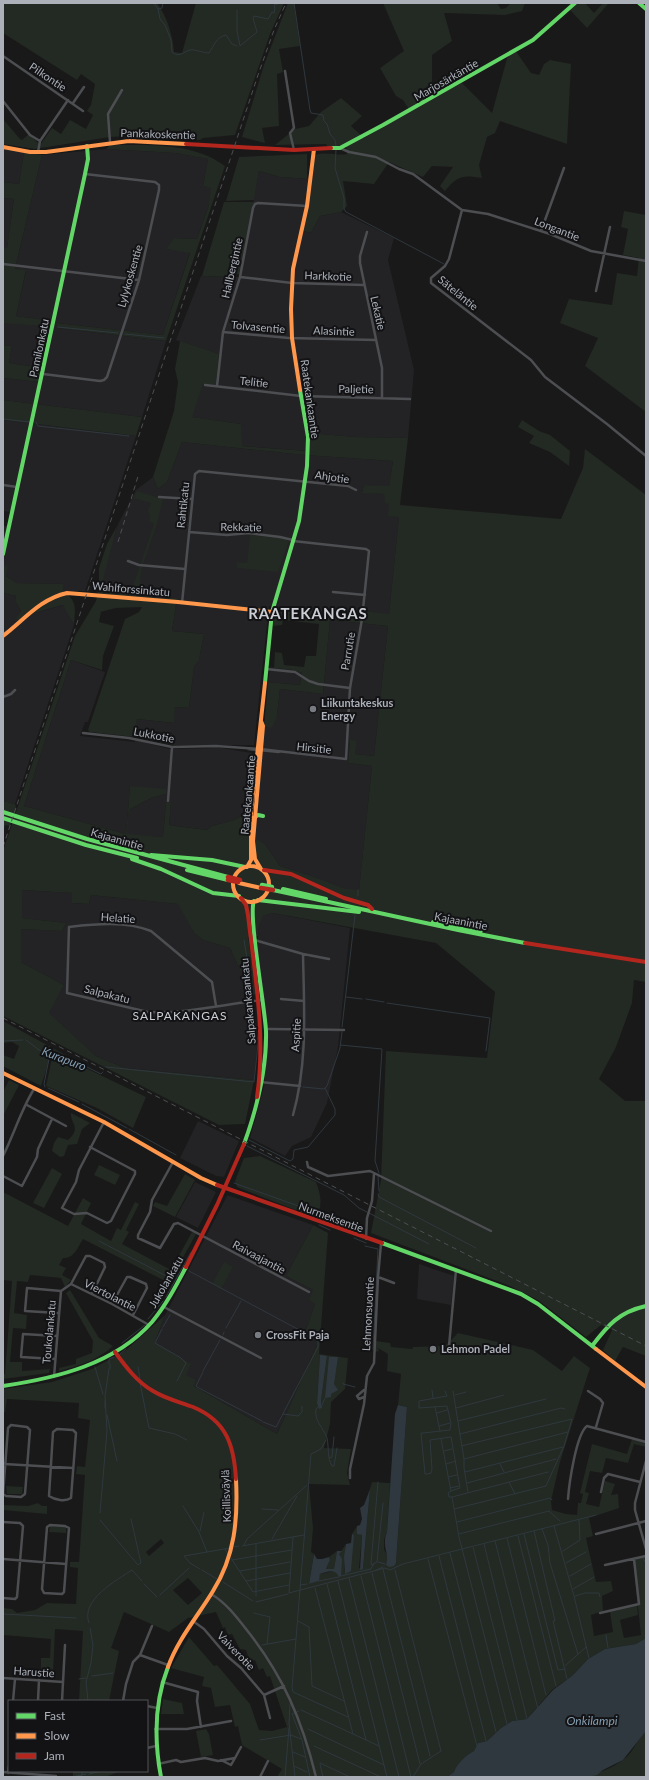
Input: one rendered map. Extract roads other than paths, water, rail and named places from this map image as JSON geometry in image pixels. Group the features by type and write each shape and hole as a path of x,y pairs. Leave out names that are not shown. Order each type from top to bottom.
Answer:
{"main road":[{"name":"Marjosärkäntie","path":"314,149 340,148 390,122 533,40 575,3"},
{"path":"639,3 646,9"},
{"name":"Pankakoskentie","path":"3,147 38,152 55,151 110,142 129,141 294,150 314,149"},
{"name":"Pamilonkatu","path":"3,554 85,174 88,158 87,146"},
{"name":"Raatekankaantie","path":"246,867 251,860 251,811 262,726 261,721 272,612 299,521 306,482 308,437 292,338 292,283 307,206 314,149"},
{"name":"Wahlforssinkatu","path":"3,636 42,603 63,594 80,593 272,612"},
{"name":"Raatekankaantie","path":"259,750 253,841 254,855 262,870"},
{"name":"Kajaanintie","path":"3,812 122,852"},
{"path":"254,818 258,815 263,816"},
{"name":"Kajaanintie","path":"3,818 86,845 122,852 228,879 372,910 646,961"},
{"path":"122,852 173,858 212,860 246,867 254,866 262,870 268,876 269,887 266,894 256,900"},
{"path":"122,852 123,856 166,871 212,893 240,897 248,901 256,900 367,913 372,910 368,905 344,898 291,874 262,870"},
{"path":"240,897 234,888 234,879 238,873 246,867"},
{"name":"Salpakankaankatu","path":"226,1188 245,1141 257,1103 261,1082 261,1000 253,939 247,910 240,897"},
{"name":"Salpakankaankatu","path":"253,939 252,909 256,900"},
{"name":"Nurmeksentie","path":"3,1073 34,1090 104,1122 200,1178 521,1294 538,1304 646,1386"},
{"name":"Jukolankatu","path":"3,1386 54,1378 82,1369 115,1352 136,1338 164,1307 226,1188"},
{"path":"592,1346 617,1317 629,1309 646,1306"},
{"name":"Koillisväylä","path":"115,1352 131,1372 148,1388 158,1394 199,1408 211,1416 221,1426 230,1442 236,1475 237,1516 231,1553 220,1580 212,1594 178,1645 168,1665 162,1682 155,1729 158,1764 162,1777"}],"street":[{"name":"Pilkontie","path":"3,56 83,111"},
{"path":"285,71 294,128 290,133 294,150"},
{"path":"73,103 84,87"},
{"path":"110,142 108,114 122,90"},
{"path":"38,152 40,141 68,100"},
{"path":"3,101 30,135 40,141"},
{"path":"340,148 349,152 376,157 399,169 413,174 462,210"},
{"path":"541,231 564,168"},
{"name":"Lylykoskentie","path":"43,374 104,380 107,377 139,280 159,190 159,185 155,182 85,174"},
{"name":"Hallbergintie","path":"217,386 223,332 240,277 255,204 307,206"},
{"name":"Longantie","path":"462,210 488,214 541,231 591,251 646,260"},
{"name":"Säteläntie","path":"462,210 449,260 445,266 431,278 431,283 531,360 545,377 646,456"},
{"path":"596,291 610,226"},
{"name":"Lekatie","path":"367,232 360,256 360,263 382,368 382,398"},
{"path":"3,264 139,280"},
{"name":"Harkkotie","path":"240,277 292,283 364,285"},
{"name":"Tolvasentie","path":"223,332 292,338"},
{"name":"Alasintie","path":"292,338 376,340"},
{"name":"Telitie","path":"205,385 301,396"},
{"name":"Paljetie","path":"301,396 410,398"},
{"name":"Rahtikatu","path":"182,603 195,474 199,471 306,482"},
{"name":"Ahjotie","path":"306,482 348,486 356,490"},
{"path":"3,485 17,487"},
{"path":"159,497 192,499"},
{"name":"Rekkatie","path":"189,532 227,535 249,533 280,537 293,541"},
{"name":"Parrutie","path":"293,541 366,549 369,551 350,688 346,759"},
{"path":"128,561 140,565 185,569"},
{"path":"333,592 364,595"},
{"path":"266,669 295,672 309,681 318,684 350,688"},
{"path":"3,698 11,694 14,690"},
{"name":"Lukkotie","path":"83,733 129,738 172,747 216,746 259,750"},
{"path":"168,801 172,747"},
{"name":"Hirsitie","path":"259,750 346,759"},
{"name":"Helatie","path":"67,993 69,927 102,924 143,928 151,931 209,979 214,987 216,1006"},
{"path":"253,939 302,954 329,959"},
{"name":"Aspitie","path":"293,1115 300,1086 305,1029 302,954"},
{"name":"Salpakatu","path":"67,993 148,1012 160,1013 261,1000"},
{"path":"280,999 304,1001"},
{"path":"269,1029 344,1030"},
{"path":"261,1082 300,1086"},
{"path":"3,1156 14,1135 15,1126 34,1090"},
{"path":"27,1105 66,1126"},
{"path":"3,1176 22,1186 37,1157 38,1149 52,1119"},
{"path":"90,1147 135,1171 136,1174 111,1222 107,1223 87,1213 74,1214 62,1208 76,1182 79,1170 90,1147 104,1122"},
{"name":"Raivaajantie","path":"173,1162 152,1200 150,1212 138,1235 138,1238 160,1248 174,1224 178,1223 309,1292"},
{"path":"307,1162 308,1167 328,1176 367,1171 385,1177 491,1231"},
{"path":"366,1239 367,1218 372,1201 374,1174"},
{"name":"Lehmonsuontie","path":"350,1478 350,1469 364,1404 367,1376 374,1363 381,1244"},
{"path":"71,1284 86,1256 90,1256 104,1263 105,1267 92,1294"},
{"path":"449,1346 456,1270"},
{"path":"112,1304 126,1278 130,1277 146,1284 147,1288 133,1315"},
{"path":"378,1277 394,1283"},
{"name":"Viertolantie","path":"65,1290 71,1284 149,1324"},
{"path":"58,1313 25,1311 27,1288 61,1291"},
{"name":"Toukolankatu","path":"54,1378 58,1313 61,1291 65,1290"},
{"path":"164,1307 261,1358"},
{"path":"55,1359 21,1357 23,1334 57,1336"},
{"path":"364,1397 359,1400 357,1396 365,1389"},
{"path":"588,1391 600,1399 603,1403 596,1427"},
{"path":"11,1425 27,1427 30,1430 27,1465 25,1494 22,1497 3,1494 4,1464 8,1428 11,1425"},
{"path":"568,1499 572,1471 584,1428 587,1426 596,1427 646,1442"},
{"path":"57,1429 73,1430 76,1433 73,1468 71,1498 67,1500 53,1499 49,1496 53,1432 57,1429"},
{"path":"646,1461 645,1472 640,1482 635,1503 635,1510 646,1549"},
{"path":"4,1464 73,1468"},
{"path":"601,1492 604,1478 608,1474 640,1482"},
{"path":"596,1534 646,1521"},
{"path":"3,1522 20,1523 23,1526 17,1597 14,1599 3,1598"},
{"path":"50,1525 65,1526 69,1528 64,1592 62,1594 44,1593 42,1589 44,1563 47,1527 50,1525"},
{"path":"605,1565 646,1556"},
{"path":"3,1559 66,1564"},
{"path":"600,1613 638,1604 634,1559"},
{"path":"212,1594 221,1600 252,1636 271,1662 284,1686 303,1729 316,1777"},
{"name":"Vaiverotie","path":"194,1621 204,1628 226,1656 241,1668 264,1695 270,1718"},
{"path":"123,1700 126,1684 133,1662 140,1655 152,1626"},
{"path":"62,1700 66,1645"},
{"path":"140,1655 168,1665"},
{"name":"Harustie","path":"3,1678 63,1682"},
{"path":"13,1700 15,1679"},
{"path":"38,1700 39,1680"},
{"path":"162,1682 198,1692 197,1701 201,1727"},
{"path":"264,1695 284,1686"},
{"path":"148,1706 157,1708"},
{"path":"155,1729 187,1730 231,1721"},
{"path":"148,1748 156,1746"},
{"path":"221,1760 231,1765 242,1747"},
{"path":"158,1764 174,1760 181,1762 205,1758 221,1760 235,1758"},
{"path":"260,1777 268,1761"},
{"path":"3,1772 56,1776"}],"water":[{"path":"320,1355 327,1356 321,1401 322,1408 319,1409 317,1403"},
{"path":"329,1357 338,1357 334,1384 338,1390 331,1394 331,1397 325,1398"},
{"path":"398,1405 407,1407 396,1563 394,1566 389,1567 386,1565 387,1557 385,1537 387,1532 395,1414"},
{"path":"370,1489 363,1569 360,1570 362,1535 357,1534 357,1526 360,1525 362,1519 360,1508 364,1505"},
{"path":"352,1534 354,1535 351,1571 345,1574 344,1557 346,1544 351,1543"},
{"path":"337,1551 342,1551 339,1554 342,1559 341,1576 339,1577 335,1572 331,1571 325,1572 320,1574 319,1581 309,1584 314,1554 317,1559 329,1557 330,1560 326,1569 334,1569"},
{"name":"Onkilampi","path":"646,1638 646,1731 623,1760 603,1770 597,1775 588,1777 447,1777 454,1772 457,1766 468,1754 474,1751 478,1743 487,1741 501,1728 512,1721 527,1719 553,1690 573,1675 588,1659 605,1649 636,1644"}],"waterway":[{"path":"154,3 158,9 160,19 165,25 171,40 172,52 174,54 179,55 190,50 209,53 216,42 226,35 232,44 237,46"},
{"path":"158,9 162,8 163,3"},
{"path":"237,10 237,31 240,46 257,32 253,18 254,16 268,19 272,12 274,13 274,5 281,3"},
{"path":"294,3 310,110 311,113 323,115 324,121 327,124 330,134 335,140 336,146"},
{"path":"336,150 335,168 344,198 344,209 346,212 444,264"},
{"path":"58,327 118,333"},
{"path":"125,334 164,338"},
{"path":"3,419 29,422"},
{"path":"36,422 38,426 129,436"},
{"path":"358,890 358,896"},
{"path":"342,1027 355,915"},
{"path":"244,940 253,995"},
{"path":"346,997 362,999"},
{"path":"366,999 384,1002"},
{"path":"387,1003 490,1018 486,1051"},
{"path":"106,1067 254,1082 258,1044 253,1005"},
{"path":"303,1087 324,1089 327,1086 340,1048 342,1032"},
{"name":"Kurapuro","path":"3,1041 23,1040"},
{"name":"Kurapuro","path":"26,1040 39,1050 73,1060 101,1074 103,1072"},
{"path":"340,1045 382,1049 375,1161 379,1173"},
{"path":"45,1087 44,1084 50,1054"},
{"path":"48,1088 79,1102"},
{"path":"249,1140 290,1161 293,1159 294,1150 308,1147 335,1115 335,1109 325,1088"},
{"path":"82,1104 127,1128"},
{"path":"129,1129 176,1155"},
{"path":"247,1146 344,1195 359,1208 367,1212"},
{"path":"378,1176 379,1191"},
{"path":"234,1183 318,1213 319,1219"},
{"path":"378,1194 379,1197 476,1248"},
{"path":"369,1213 429,1244"},
{"path":"319,1225 330,1230"},
{"path":"354,1238 366,1243"},
{"path":"99,1241 172,1279"},
{"path":"365,1246 378,1249 373,1349"},
{"path":"166,1297 191,1252"},
{"path":"189,1271 318,1340 318,1347 276,1427 263,1422"},
{"path":"148,1319 163,1301"},
{"path":"226,1328 241,1301"},
{"path":"163,1327 170,1315"},
{"path":"122,1343 145,1325"},
{"path":"162,1329 155,1343 181,1358 186,1363 177,1381"},
{"path":"203,1371 220,1340"},
{"path":"120,1354 126,1349"},
{"path":"109,1364 109,1359 114,1357"},
{"path":"110,1364 110,1369"},
{"path":"95,1367 103,1394"},
{"path":"138,1367 140,1379"},
{"path":"100,1513 107,1431 105,1396 109,1369"},
{"path":"203,1372 196,1386 197,1387 262,1421"},
{"path":"140,1383 149,1428 175,1434 187,1440"},
{"path":"343,1383 355,1387"},
{"path":"432,1390 433,1398"},
{"path":"445,1391 447,1396 419,1401 419,1408 447,1406 451,1423 450,1430 421,1433 425,1474 431,1473 432,1469 430,1440 451,1437 460,1488 451,1491"},
{"path":"453,1391 468,1492"},
{"path":"455,1395 466,1392"},
{"path":"456,1408 504,1395"},
{"path":"322,1405 325,1398"},
{"path":"458,1421 546,1399"},
{"path":"105,1401 105,1408"},
{"path":"283,1414 298,1416 302,1412 302,1406"},
{"path":"318,1407 316,1409 316,1417 327,1438 330,1463 332,1466 334,1466 337,1448"},
{"path":"435,1407 440,1431"},
{"path":"460,1434 561,1408 565,1409"},
{"path":"437,1413 447,1410"},
{"path":"107,1415 117,1461"},
{"path":"454,1509 546,1486 564,1446 572,1419 461,1446"},
{"path":"439,1426 450,1423"},
{"path":"464,1459 568,1432"},
{"path":"329,1458 332,1457 334,1437"},
{"path":"441,1439 451,1491 448,1493 449,1497 452,1497 459,1537 507,1724"},
{"path":"326,1440 321,1449 311,1454 292,1688 293,1692 348,1717"},
{"path":"465,1472 563,1447"},
{"path":"444,1451 452,1449"},
{"path":"467,1483 556,1459"},
{"path":"446,1464 456,1461"},
{"path":"500,1464 504,1472"},
{"path":"452,1497 548,1472"},
{"path":"448,1477 457,1475"},
{"path":"374,1565 371,1564 378,1482"},
{"path":"509,1482 515,1494"},
{"path":"244,1545 247,1539 307,1485"},
{"path":"450,1488 459,1486"},
{"path":"272,1539 297,1496"},
{"path":"457,1522 550,1498 552,1500"},
{"path":"341,1576 371,1569 373,1564 377,1562 383,1503"},
{"path":"183,1506 199,1532 207,1552"},
{"path":"262,1509 278,1510"},
{"path":"459,1534 549,1511 560,1521"},
{"path":"200,1531 204,1512"},
{"path":"293,1537 289,1593 385,1568 390,1570 403,1564 596,1515"},
{"path":"100,1520 138,1565 141,1563 131,1519"},
{"path":"563,1551 580,1540 579,1520"},
{"path":"554,1526 574,1596 589,1658"},
{"path":"542,1529 548,1545 550,1563 578,1654"},
{"path":"534,1531 567,1679"},
{"path":"524,1534 558,1670 565,1669"},
{"path":"242,1546 304,1535"},
{"path":"518,1536 556,1686"},
{"path":"507,1538 546,1695"},
{"path":"495,1541 538,1709"},
{"path":"256,1544 256,1596"},
{"path":"484,1544 527,1719"},
{"path":"234,1547 239,1546"},
{"path":"473,1547 517,1720"},
{"path":"200,1569 190,1563 184,1556 230,1548"},
{"path":"225,1549 228,1554"},
{"path":"232,1560 292,1550"},
{"path":"566,1563 586,1552"},
{"path":"450,1553 496,1732"},
{"path":"439,1556 486,1741"},
{"path":"642,1557 646,1563"},
{"path":"231,1558 253,1592 289,1585"},
{"path":"428,1559 477,1746"},
{"path":"240,1571 290,1562"},
{"path":"378,1562 385,1564"},
{"path":"570,1576 591,1564"},
{"path":"374,1571 383,1567"},
{"path":"160,1595 189,1568"},
{"path":"383,1569 430,1756"},
{"path":"89,1623 88,1615 90,1606 109,1585 132,1570 142,1581"},
{"path":"202,1570 217,1579"},
{"path":"395,1570 441,1751 421,1764 413,1777"},
{"path":"246,1581 290,1573"},
{"path":"372,1573 420,1764"},
{"path":"361,1576 411,1777"},
{"path":"319,1581 339,1577"},
{"path":"573,1589 594,1577"},
{"path":"349,1578 399,1777"},
{"path":"338,1581 387,1777"},
{"path":"223,1582 253,1601"},
{"path":"144,1584 157,1597"},
{"path":"300,1585 307,1584"},
{"path":"327,1584 366,1740"},
{"path":"315,1588 353,1734"},
{"path":"575,1596 585,1593 599,1593 600,1597"},
{"path":"256,1602 288,1594"},
{"path":"254,1613 270,1617 267,1644"},
{"path":"3,1614 76,1618"},
{"path":"298,1621 309,1627 312,1686 344,1701"},
{"path":"88,1700 86,1682 91,1663 93,1645 90,1628"},
{"path":"606,1635 608,1648"},
{"path":"262,1645 296,1639"},
{"path":"565,1666 586,1647"},
{"path":"92,1676 113,1673"},
{"path":"79,1679 86,1678"},
{"path":"290,1704 289,1723 295,1777"},
{"path":"301,1710 379,1746"},
{"path":"294,1713 292,1714 302,1740 310,1777"},
{"path":"285,1777 289,1728"},
{"path":"308,1729 384,1765"},
{"path":"260,1740 291,1735 301,1739"},
{"path":"314,1746 381,1777"},
{"path":"293,1752 305,1757"},
{"path":"320,1763 350,1777"},
{"path":"320,1764 323,1777"},
{"path":"294,1766 307,1772"},
{"path":"81,1777 83,1772"},
{"path":"89,1774 98,1772"},
{"path":"72,1777 86,1774"}],"railway":[{"path":"3,847 258,75 274,30 286,3"},
{"path":"118,542 139,473"},
{"path":"3,1018 646,1346"}],"place":[{"name":"Liikuntakeskus Energy","path":"313,709"},
{"name":"CrossFit Paja","path":"258,1335"},
{"name":"Lehmon Padel","path":"433,1349"}],"district":[{"name":"RAATEKANGAS","path":"308,614"},
{"name":"SALPAKANGAS","path":"180,1016"}]}
